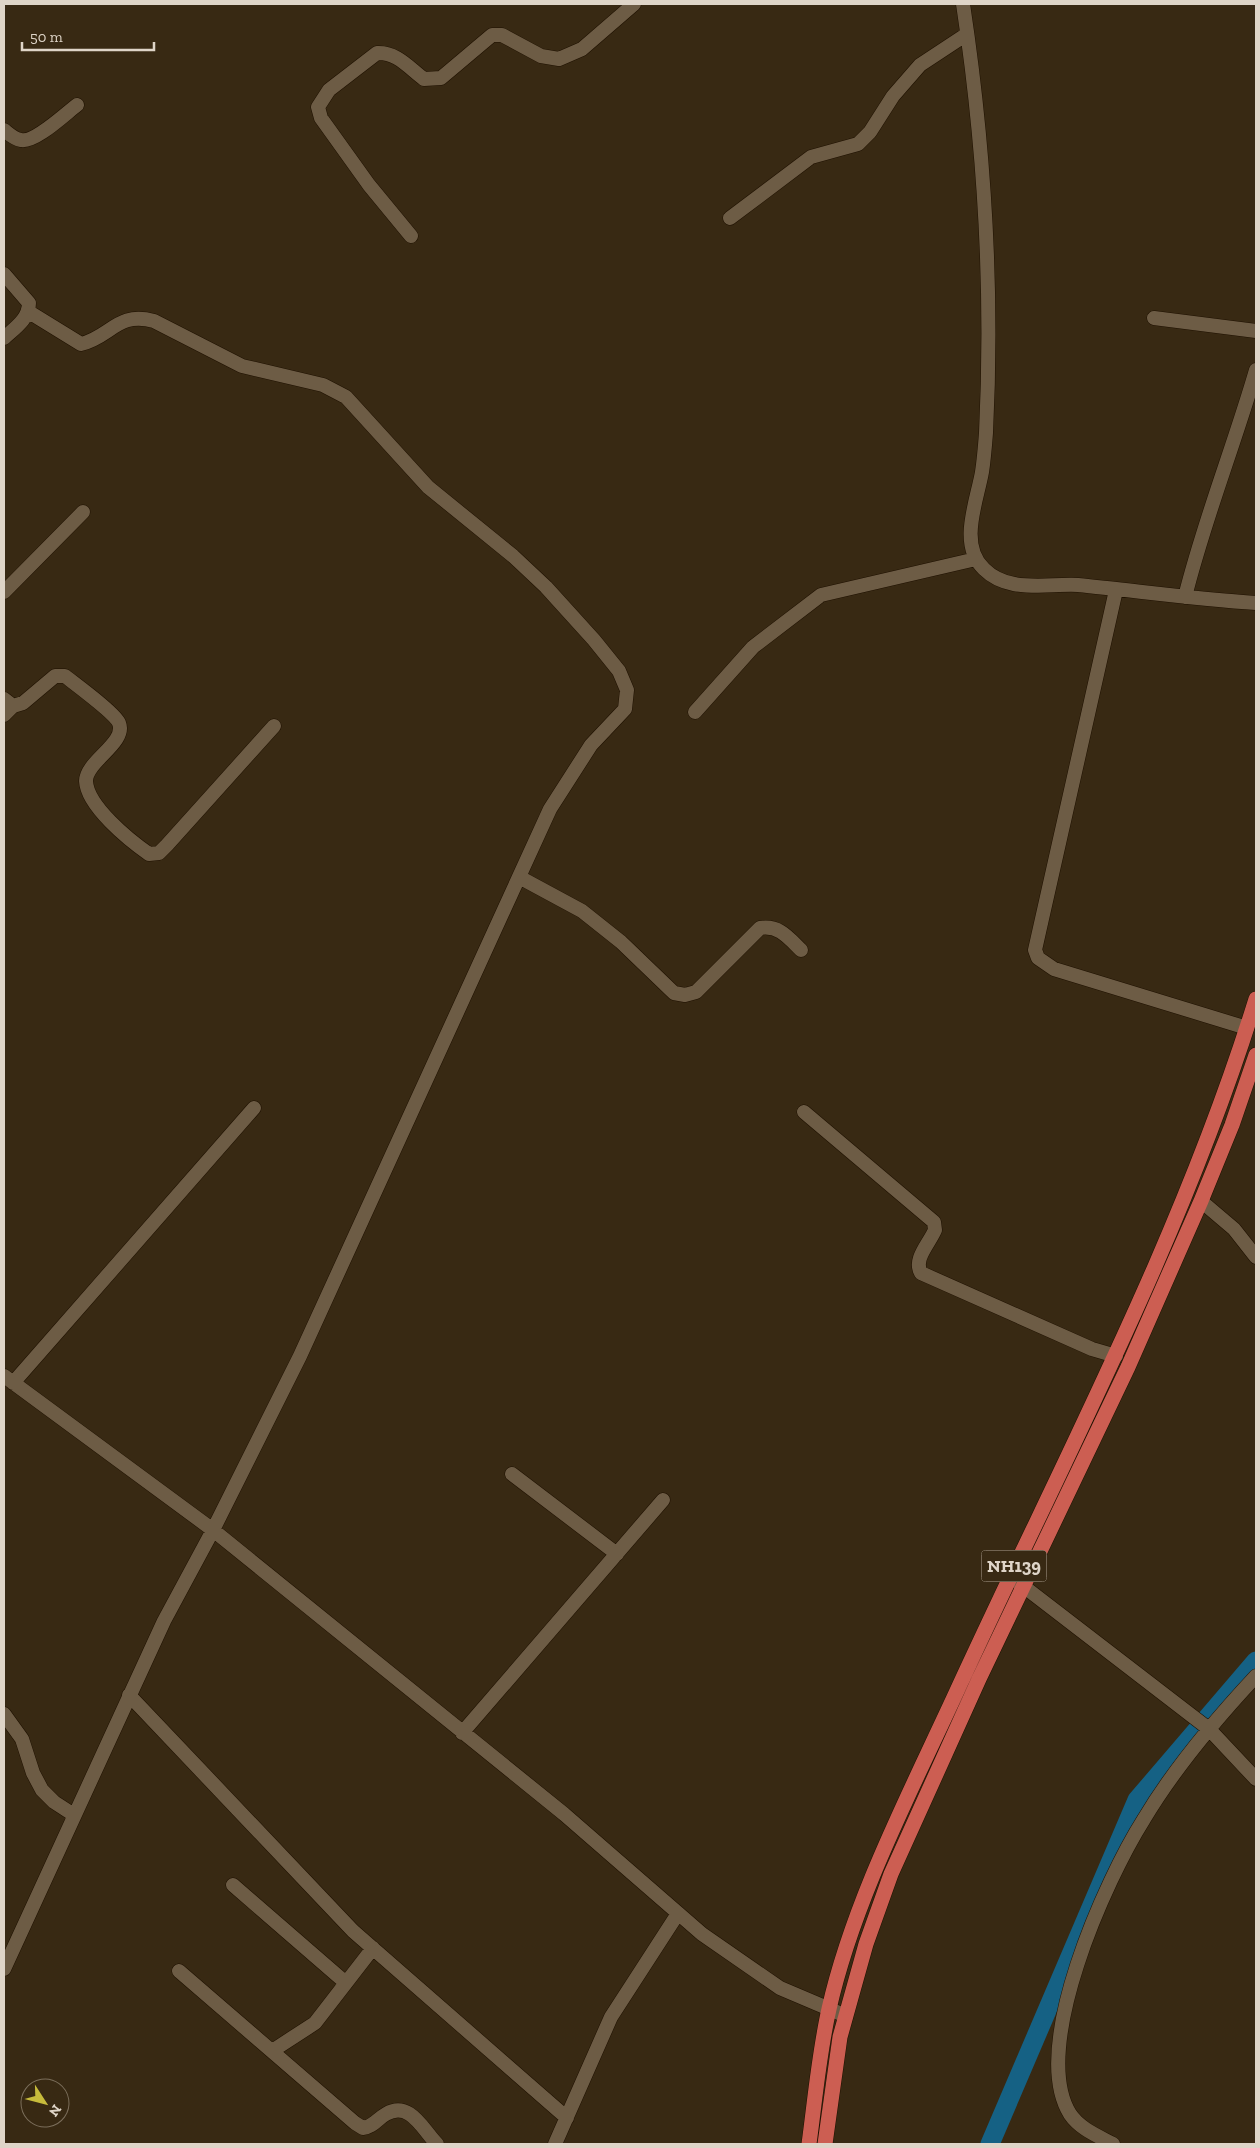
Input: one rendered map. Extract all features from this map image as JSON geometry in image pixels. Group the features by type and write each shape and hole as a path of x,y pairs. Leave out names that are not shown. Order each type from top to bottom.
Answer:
{"highway":[{"name":"NH139","path":"809,2144 829,2009 849,1941 879,1863 1010,1576 1116,1356 1202,1158 1256,1000"},
{"name":"NH139","path":"825,2144 840,2037 866,1944 891,1874 979,1678 1128,1367 1201,1201 1232,1125 1256,1055"}],"street":[{"path":"411,236 369,185 321,118 318,107 329,90 377,53 386,52 398,58 424,79 441,78 492,35 502,35 541,56 559,59 582,48 634,4"},
{"path":"964,4 989,279 986,434 982,469 970,530 971,546 976,559 992,576 1016,584 1074,585 1256,603"},
{"path":"730,218 811,157 858,144 870,132 892,96 920,65 967,34"},
{"path":"4,130 21,140 28,140 38,136 77,105"},
{"path":"4,274 29,303 29,312 4,338"},
{"path":"4,1970 173,1603 213,1530 300,1356 550,809 591,745 625,709 626,690 619,672 594,640 514,556 428,487 346,397 337,390 304,379 242,366 154,321 142,318 118,322 90,342 81,344 29,312"},
{"path":"1154,318 1256,332"},
{"path":"1185,597 1207,518 1239,430 1256,370"},
{"path":"4,592 83,512"},
{"path":"695,712 753,647 821,595 976,559"},
{"path":"1116,590 1035,950 1038,958 1054,969 1247,1028"},
{"path":"7,707 23,703 55,676 64,676 112,715 119,724 120,732 112,745 93,766 86,778 88,793 96,805 149,854 159,853 163,849 274,726"},
{"path":"519,877 582,911 621,942 674,993 685,995 696,992 760,928 770,926 780,929 801,950"},
{"path":"254,1108 9,1379 213,1530 564,1814 677,1915 725,1952 780,1988 846,2016"},
{"path":"804,1112 934,1222 935,1230 919,1259 918,1268 921,1273 1079,1343 1116,1356"},
{"path":"1201,1201 1228,1222 1256,1257"},
{"path":"512,1474 617,1554"},
{"path":"462,1733 663,1500"},
{"path":"1010,1576 1209,1729 1256,1779"},
{"path":"1113,2144 1080,2125 1062,2100 1059,2084 1059,2049 1066,2007 1084,1943 1132,1837 1209,1729 1256,1676"},
{"path":"129,1695 321,1899 372,1948 567,2118"},
{"path":"4,1714 22,1739 33,1772 42,1790 54,1802 74,1815"},
{"path":"232,1885 346,1983"},
{"path":"555,2144 611,2017 677,1915"},
{"path":"272,2051 315,2023 372,1948"},
{"path":"179,1971 363,2128 369,2128 386,2113 398,2110 405,2111 420,2122 437,2144"}],"waterway":[{"path":"990,2144 1137,1800 1256,1661"}]}
